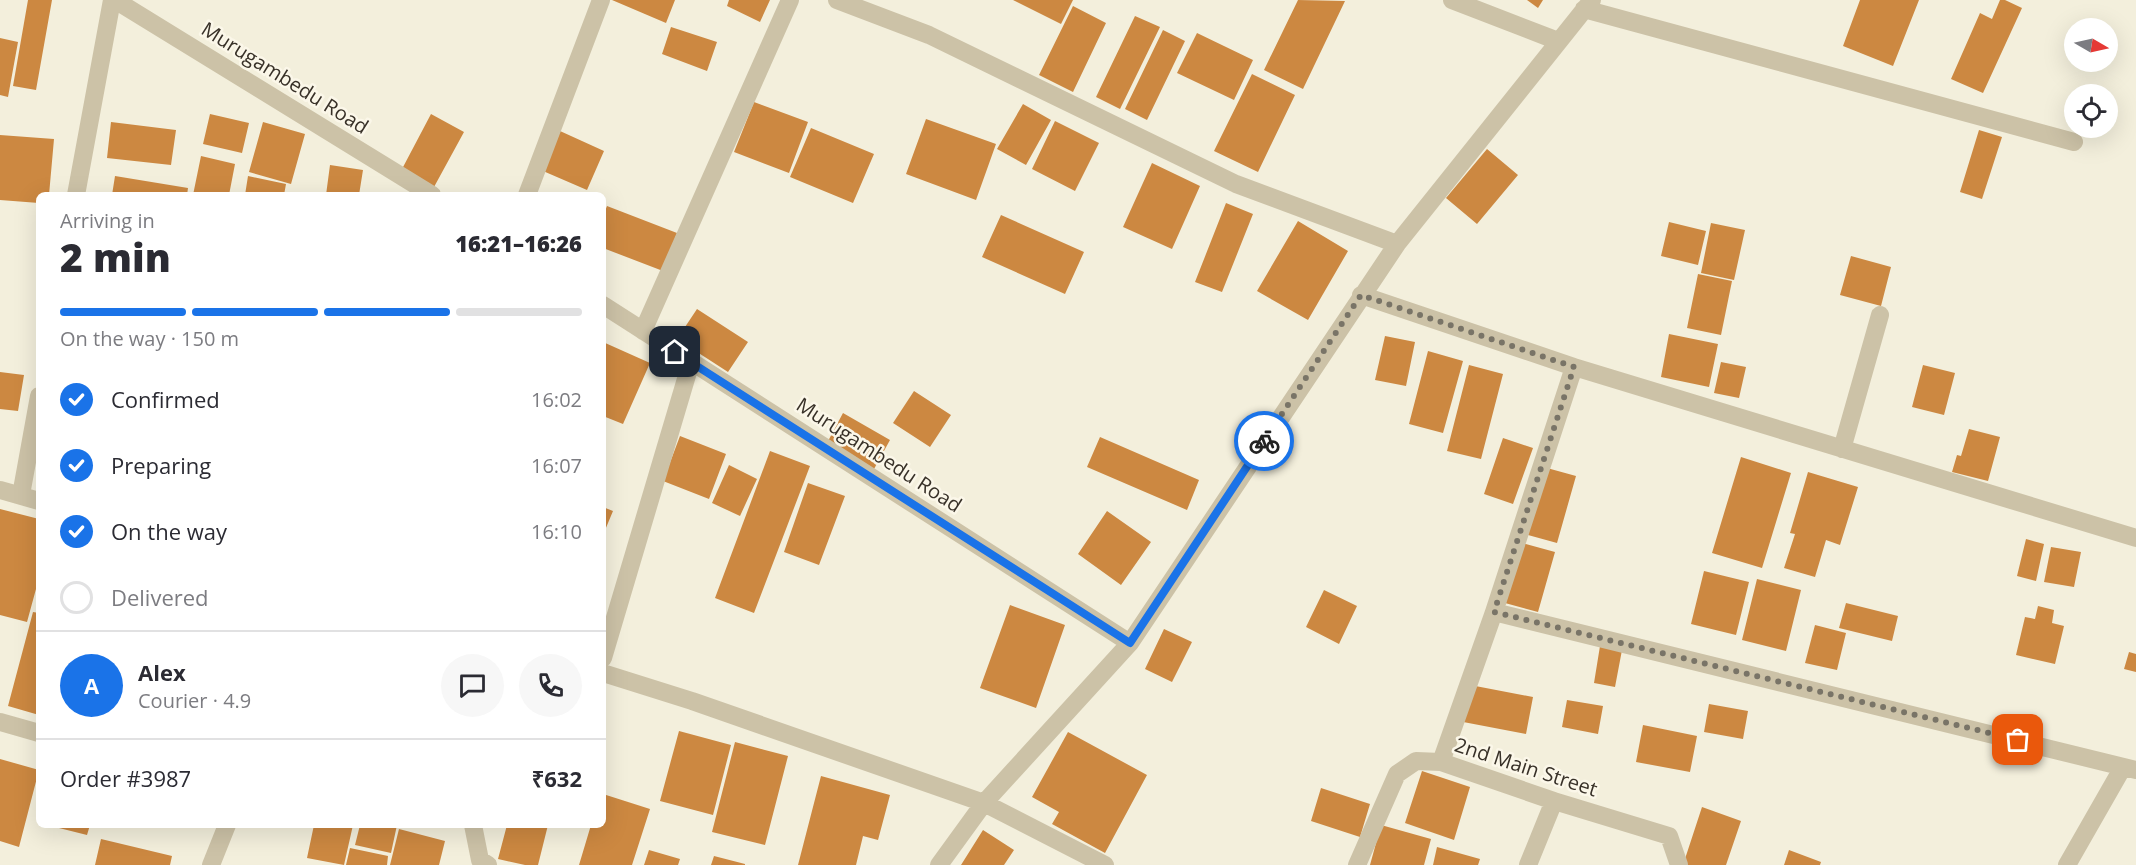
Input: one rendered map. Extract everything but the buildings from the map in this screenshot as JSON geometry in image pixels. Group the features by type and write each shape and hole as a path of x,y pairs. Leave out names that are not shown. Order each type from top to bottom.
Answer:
{"street":[{"path":"77,192 114,0"},
{"name":"Murugambedu Road","path":"114,0 427,192"},
{"path":"527,192 601,0"},
{"path":"643,331 790,0"},
{"path":"837,0 929,35 1236,184 1397,244"},
{"path":"1452,0 1558,41"},
{"path":"939,865 984,803 1130,643 1397,244 1588,5 2074,142"},
{"path":"1361,295 1574,367 2136,538"},
{"name":"Murugambedu Road","path":"606,307 1130,643"},
{"path":"1842,449 1880,315"},
{"path":"606,648 691,362"},
{"path":"1441,762 1494,612 1574,367"},
{"path":"21,495 36,412"},
{"path":"0,490 36,500"},
{"path":"1494,612 2130,768 2067,865"},
{"path":"606,674 984,803 1105,865"},
{"path":"0,722 36,732"},
{"name":"2nd Main Street","path":"1356,865 1397,774 1416,761 1441,762 1554,801 1669,836 1679,865"},
{"path":"1528,865 1554,801"},
{"path":"211,865 226,828"},
{"path":"474,828 482,863"}],"way so far":[{"path":"1264,441 1361,295 1574,367 1494,612 2018,740"}],"route":[{"path":"675,352 1130,643 1264,441"}]}
